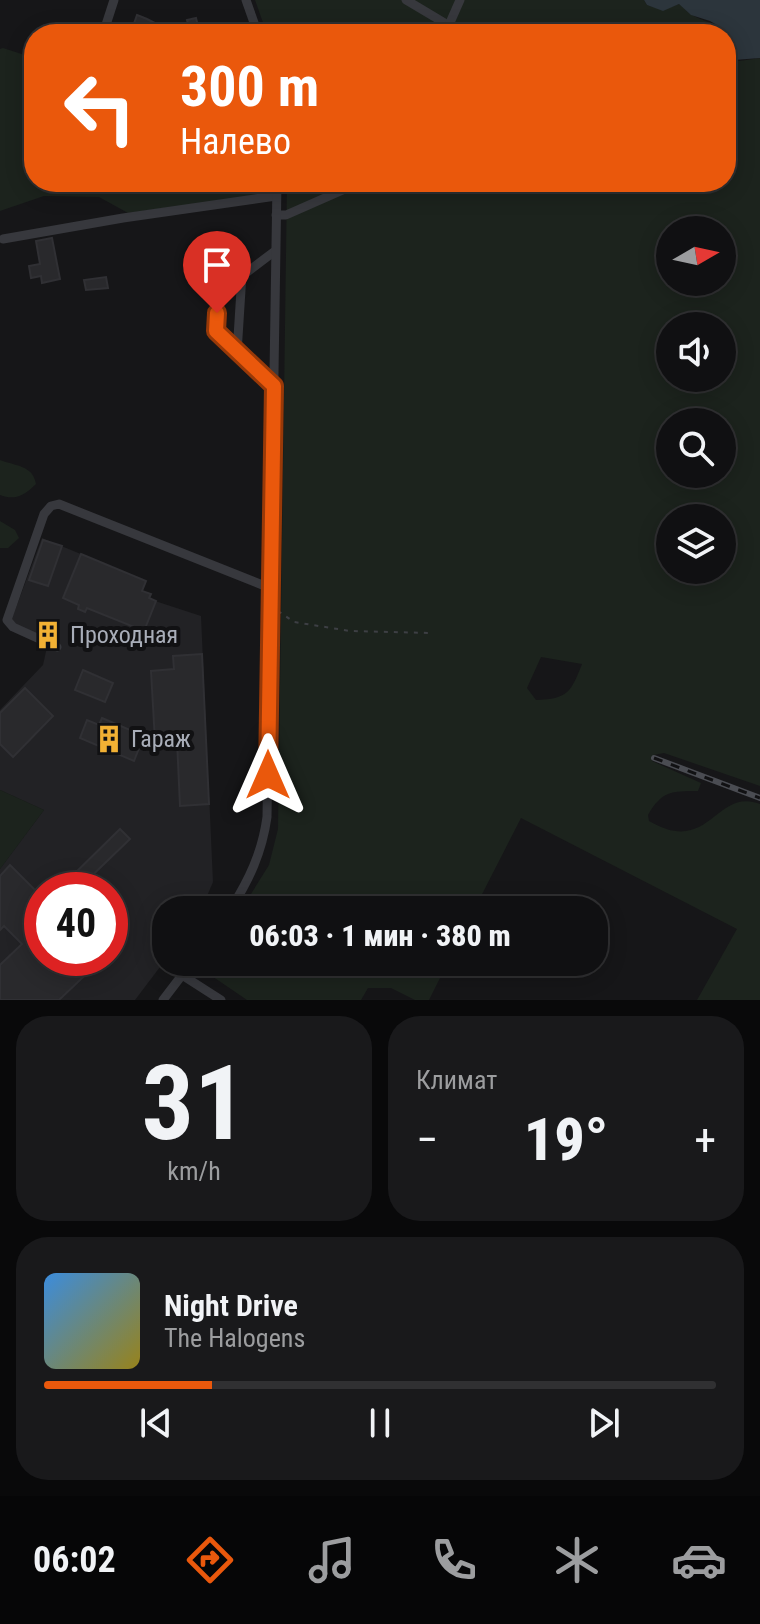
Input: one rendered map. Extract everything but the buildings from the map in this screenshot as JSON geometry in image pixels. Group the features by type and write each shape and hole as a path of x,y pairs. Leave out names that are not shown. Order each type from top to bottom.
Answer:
{"street":[{"path":"106,24 114,0"},
{"path":"246,0 254,24"},
{"path":"406,0 438,24"},
{"path":"449,24 460,0"},
{"path":"238,896 254,870 263,844 267,817 276,192"},
{"path":"276,215 286,215 338,192"},
{"path":"3,239 276,196"},
{"path":"274,386 216,331 218,294 275,251"},
{"path":"237,353 242,274"},
{"path":"57,647 13,627 7,620 44,514 51,506 59,504 270,588"},
{"path":"163,1000 181,976"},
{"path":"184,976 221,1000"}],"path":[{"path":"281,613 294,622 340,630 432,633"}],"shaded area":[{"path":"255,0 644,0 647,5 663,10 679,4 689,13 713,24 263,24"},
{"path":"644,0 760,0 760,58 736,60 736,24 715,24 691,15 679,4 663,11 647,5"},
{"path":"0,49 24,55 24,192 269,194 128,213 99,197 44,196 0,211"},
{"path":"760,58 760,786 664,753 653,755 652,761 701,783 698,791 674,792 663,797 648,815 649,821 669,830 686,831 699,827 732,805 745,801 760,804 760,1000 697,1000 737,929 521,818 481,896 250,896 269,865 278,829 287,192 736,192 736,59","holes":["541,657 582,664 575,681 562,696 536,700 527,688"]},
{"path":"0,460 27,470 36,484 20,496 0,495"},
{"path":"0,521 15,530 19,538 8,548 0,548"},
{"path":"42,538 146,581 142,591 151,594 149,599 201,616 213,882 207,896 152,896 153,976 135,1000 0,1000 0,869 44,810 0,790 0,710 43,665 47,647 11,621"},
{"path":"0,790 44,810 0,869"},
{"path":"212,976 441,976 429,1000 415,1000 391,988 368,988 361,1000 247,1000"}],"railway":[{"path":"654,758 760,798"}],"place":[{"name":"Проходная","path":"48,635"},
{"name":"Гараж","path":"109,739"}],"route":[{"path":"217,313 216,331 274,386 268,775"}]}
